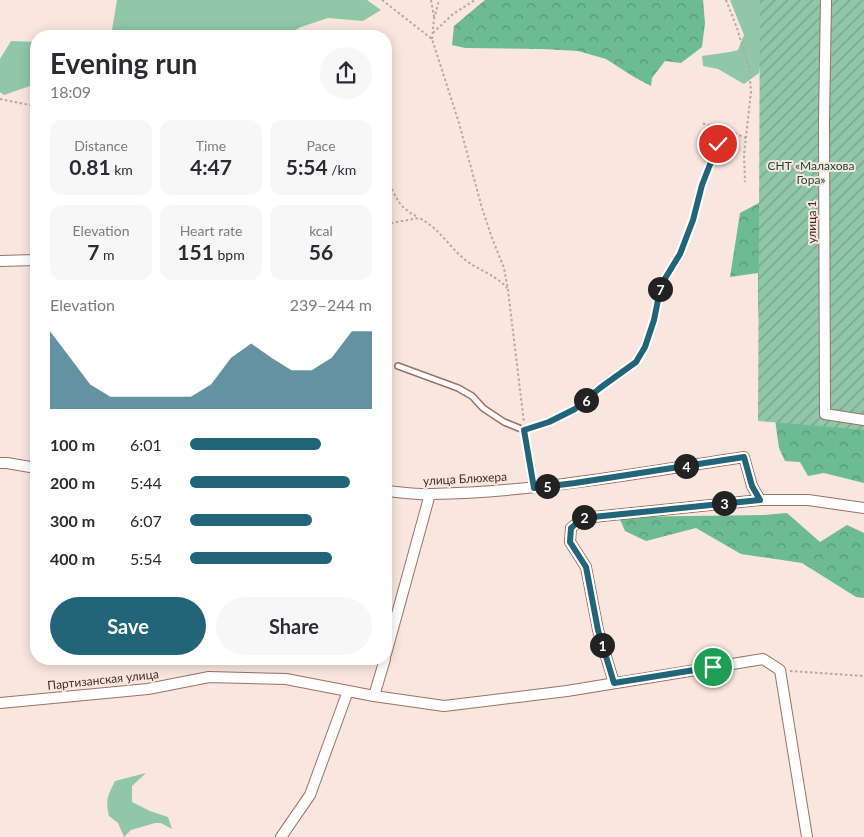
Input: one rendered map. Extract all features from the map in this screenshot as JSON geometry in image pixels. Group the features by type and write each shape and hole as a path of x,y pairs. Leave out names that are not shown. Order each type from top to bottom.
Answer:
{"street":[{"name":"улица 1","path":"826,0 824,414 864,420"},
{"path":"0,261 30,260"},
{"name":"улица Блюхера","path":"392,492 430,494 534,488 744,457 752,486 760,500"},
{"path":"0,463 7,462 30,467"},
{"path":"392,632 430,494"},
{"path":"614,683 598,630 586,567 570,542 571,528 583,518 760,500 808,500 864,508"},
{"name":"Партизанская улица","path":"0,703 148,688 208,677 286,679 374,696 444,706 567,691 763,659 780,670"},
{"path":"374,696 383,665"},
{"path":"780,670 807,837"},
{"path":"281,837 310,795 348,691"}],"lane":[{"path":"398,366 458,388 472,396 483,408 504,422 524,430 534,488"}],"path":[{"path":"382,0 432,39"},
{"path":"430,0 434,19"},
{"path":"439,0 434,19 432,39 459,123 482,208 504,268 524,430 549,422 575,409 636,362 645,347 654,320 661,285 680,254 693,220 702,185 721,133 727,130 746,138"},
{"path":"433,33 453,14 475,0"},
{"path":"726,0 749,67 751,92 744,182"},
{"path":"0,99 30,105"},
{"path":"701,123 716,127 721,133"},
{"path":"392,188 398,202 408,213 433,226 456,252 468,262 502,282 508,290"},
{"path":"392,223 419,218"},
{"path":"780,670 864,676"}],"green space":[{"path":"117,0 367,0 381,10 363,21 328,18 295,30 112,30"},
{"path":"485,0 703,0 705,23 702,47 681,63 665,61 652,78 651,86 606,59 578,51 465,48 452,45 454,26"},
{"path":"730,0 764,0 763,52 759,73 744,84 718,69 703,66 702,56 738,50 744,35"},
{"name":"СНТ «Малахова Гора»","path":"760,0 864,0 864,430 758,421"},
{"path":"11,41 30,42 30,86 4,95 0,92 0,59"},
{"path":"770,197 758,318 758,273 730,277 740,213"},
{"path":"775,419 864,424 864,483 824,473 808,476 800,462 785,461 779,448"},
{"path":"787,513 820,542 847,525 864,533 864,598 856,597 802,563 741,554 696,528 646,541 625,531 619,517 764,515"},
{"path":"146,773 132,786 132,802 168,817 172,829 161,823 155,823 131,830 124,837 118,823 109,816 107,801 109,794 115,781"}],"route":[{"path":"713,667 614,683 598,630 586,567 570,542 571,528 583,518 760,500 752,486 744,457 534,488 524,430 549,422 575,409 636,362 645,347 654,320 661,285 680,254 693,220 702,185 718,144"}]}
